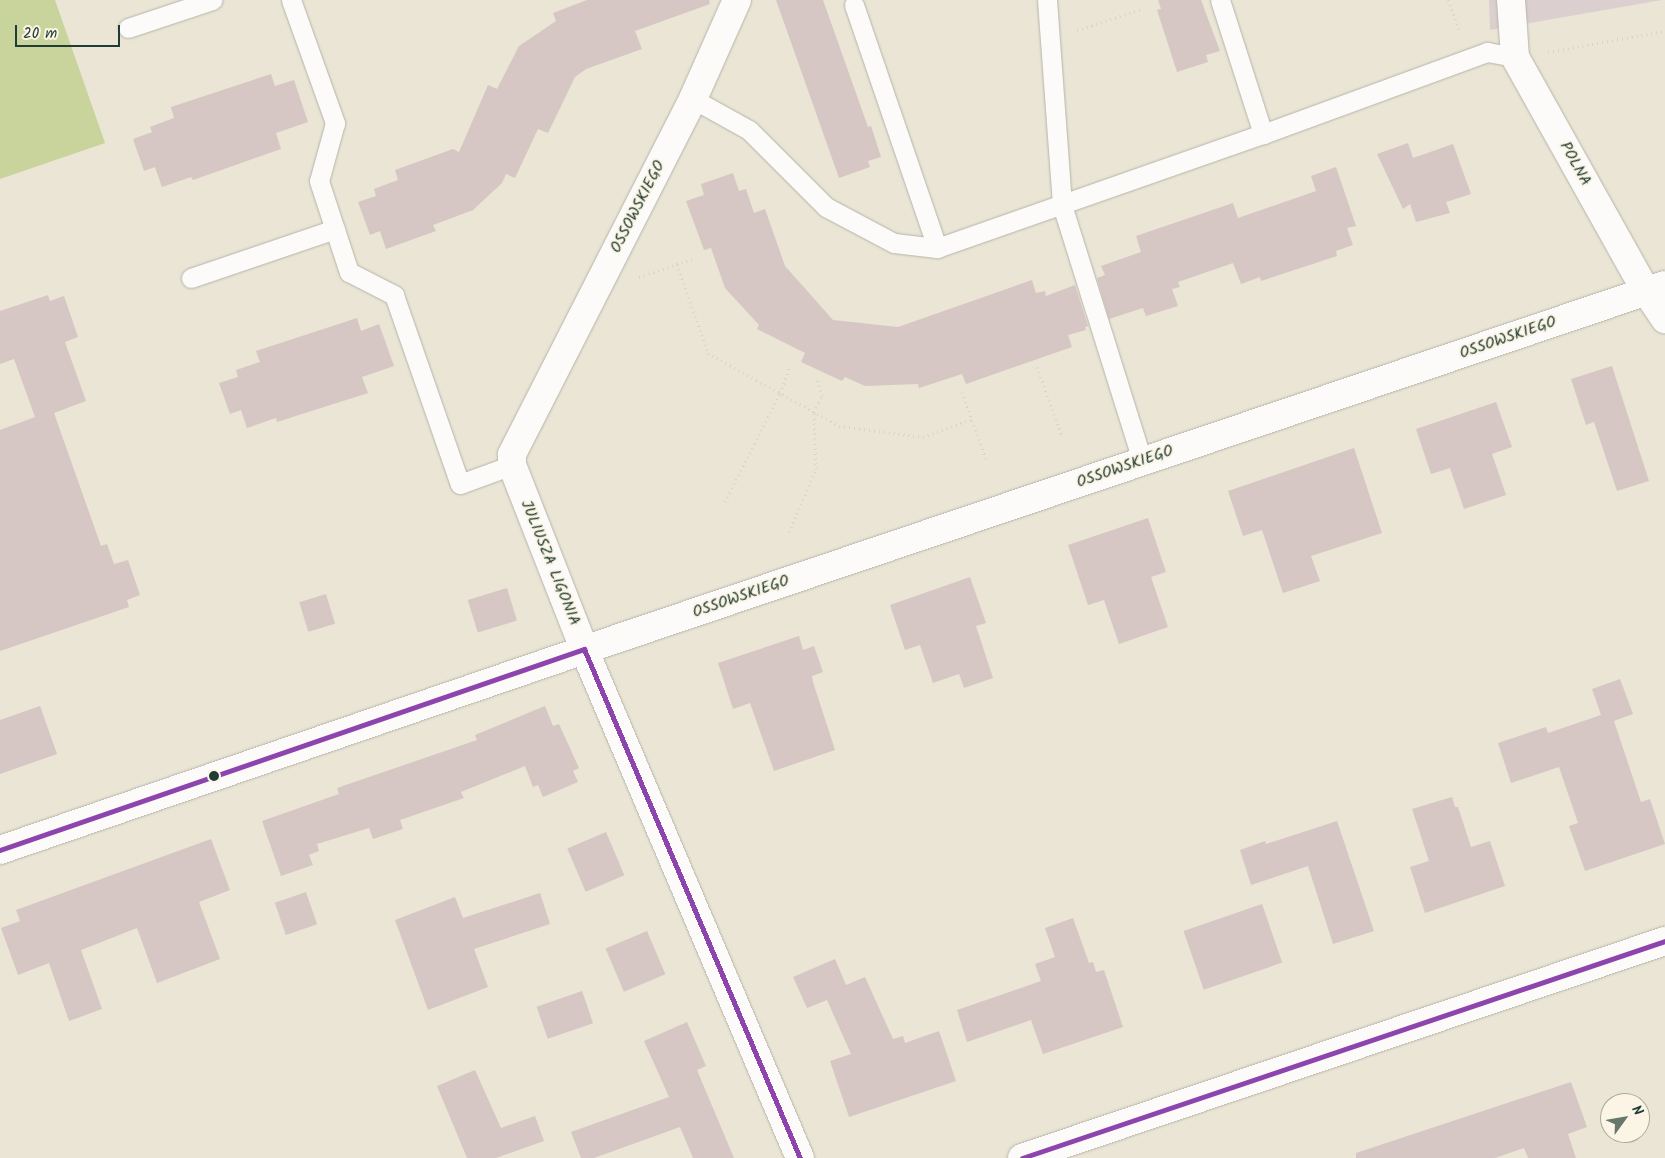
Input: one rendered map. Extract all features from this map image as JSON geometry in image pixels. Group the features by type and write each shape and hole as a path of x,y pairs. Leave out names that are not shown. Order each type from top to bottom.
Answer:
{"street":[{"name":"OSSOWSKIEGO","path":"512,465 512,455 692,99 737,0"},
{"name":"POLNA","path":"1511,0 1516,57 1656,288 1665,319"},
{"name":"OSSOWSKIEGO","path":"0,850 584,649 1656,288"},
{"name":"JULIUSZA LIGONIA","path":"512,465 584,649 800,1158"},
{"path":"1022,1158 1665,941"}],"lane":[{"path":"128,28 212,0"},
{"path":"291,0 335,124 319,181 349,272 394,295 460,484 512,465"},
{"path":"1047,0 1062,205 1142,461"},
{"path":"1220,0 1263,134"},
{"path":"854,5 937,248"},
{"path":"692,99 749,130 826,207 894,243 937,248 1263,134 1487,52 1516,57"},
{"path":"192,278 335,229"}],"path":[{"path":"1448,0 1470,58"},
{"path":"1050,38 1142,9"},
{"path":"1516,57 1665,31"},
{"path":"596,291 693,260"},
{"path":"678,264 708,353 840,426 924,437 972,419"},
{"path":"725,502 780,393 791,365"},
{"path":"1037,367 1062,436"},
{"path":"789,532 816,469 814,412 822,396 817,380"},
{"path":"962,392 986,460"}],"shaded area":[{"path":"1489,0 1662,0 1490,30"}],"green space":[{"path":"0,0 55,0 105,143 0,179"}],"building":[{"path":"587,0 709,0 710,4 635,31 642,49 586,69 575,77 548,133 538,129 515,178 506,174 502,183 473,210 433,225 436,231 386,249 380,231 370,235 358,202 376,196 374,189 398,180 395,170 453,149 459,152 488,85 497,89 519,46 556,21 553,13"},
{"path":"776,0 823,0 868,127 871,126 881,157 868,161 870,167 839,178"},
{"path":"1158,0 1201,0 1220,51 1206,55 1208,62 1177,72 1157,10 1161,9"},
{"path":"271,74 275,86 294,80 308,122 276,133 281,149 193,180 191,177 162,187 155,167 144,171 133,139 152,132 150,127 174,118 171,107"},
{"path":"1408,143 1413,158 1453,144 1471,194 1446,202 1450,213 1416,222 1410,204 1403,209 1377,154"},
{"path":"1336,167 1356,226 1347,228 1353,245 1336,251 1337,256 1261,281 1260,277 1241,284 1233,263 1178,282 1180,287 1172,289 1178,306 1146,316 1143,308 1109,319 1097,278 1105,275 1101,266 1141,252 1136,236 1233,203 1238,218 1316,191 1311,176"},
{"path":"733,173 739,191 746,189 754,213 765,209 785,266 833,320 898,327 1032,280 1036,293 1045,291 1046,296 1075,285 1088,326 1085,327 1086,330 1068,335 1072,347 966,384 962,374 919,388 918,384 865,386 845,377 842,381 801,362 805,353 757,329 759,325 725,288 711,248 704,250 686,201 704,195 701,184"},
{"path":"48,295 50,301 64,296 78,337 65,342 86,401 54,413 101,546 107,544 114,564 128,560 140,595 127,600 129,607 0,651 0,430 35,417 14,359 0,364 0,311"},
{"path":"357,318 361,331 379,324 394,366 362,377 368,393 277,422 276,418 247,428 241,410 230,414 219,383 238,377 236,370 260,362 256,351"},
{"path":"1612,366 1649,481 1617,491 1594,422 1586,425 1571,379"},
{"path":"1496,402 1512,447 1492,454 1506,495 1464,509 1450,468 1431,474 1416,429"},
{"path":"1354,448 1382,533 1311,556 1320,581 1283,593 1262,530 1243,536 1228,491"},
{"path":"1148,518 1166,572 1151,577 1168,627 1119,644 1104,600 1088,605 1068,545"},
{"path":"970,577 986,623 976,626 993,678 964,688 959,674 933,683 920,645 905,650 890,605"},
{"path":"507,588 517,621 478,633 468,600"},
{"path":"326,594 335,624 308,632 299,602"},
{"path":"799,636 803,650 814,646 823,672 812,676 835,750 774,771 750,703 733,709 718,663"},
{"path":"1620,679 1633,714 1614,721 1641,802 1650,799 1665,844 1585,871 1569,826 1578,823 1559,767 1511,783 1498,743 1546,727 1548,733 1601,715 1592,689"},
{"path":"40,706 57,754 0,774 0,720"},
{"path":"545,706 553,726 559,724 579,768 573,771 578,782 543,797 538,785 533,787 525,766 461,792 464,798 400,820 403,829 373,839 369,828 317,844 319,851 309,855 313,865 281,876 262,821 339,794 337,788 477,740 475,735"},
{"path":"1452,797 1455,807 1458,807 1471,847 1490,841 1505,886 1425,913 1410,867 1429,861 1412,809"},
{"path":"1337,821 1374,931 1333,944 1308,866 1251,885 1240,850 1265,841 1266,844"},
{"path":"606,832 624,875 586,892 567,848"},
{"path":"211,839 230,890 199,902 220,959 157,983 137,928 81,950 102,1009 69,1021 49,963 18,975 1,928 20,921 16,910"},
{"path":"306,892 317,924 286,935 275,903"},
{"path":"540,893 550,924 474,949 488,987 428,1010 395,920 455,897 463,918"},
{"path":"1262,904 1282,963 1204,990 1184,931"},
{"path":"1073,918 1089,963 1093,962 1096,972 1104,970 1123,1027 1043,1054 1031,1020 967,1042 957,1010 1041,981 1035,964 1055,957 1045,928"},
{"path":"647,931 665,974 624,992 606,949"},
{"path":"835,959 846,985 865,977 893,1039 903,1036 905,1043 939,1031 956,1081 849,1117 830,1061 851,1054 827,1000 807,1008 793,977"},
{"path":"582,991 593,1023 548,1039 537,1007"},
{"path":"687,1022 706,1066 697,1070 734,1158 693,1158 680,1127 594,1158 581,1158 571,1132 669,1097 644,1041"},
{"path":"475,1070 501,1128 535,1116 544,1141 496,1158 467,1158 437,1086"},
{"path":"1571,1082 1587,1127 1568,1134 1576,1158 1528,1158 1524,1148 1495,1158 1356,1158 1356,1153"}],"transit line":[{"path":"584,649 800,1158"},
{"path":"0,850 584,649"},
{"path":"1022,1158 1665,941"}]}
